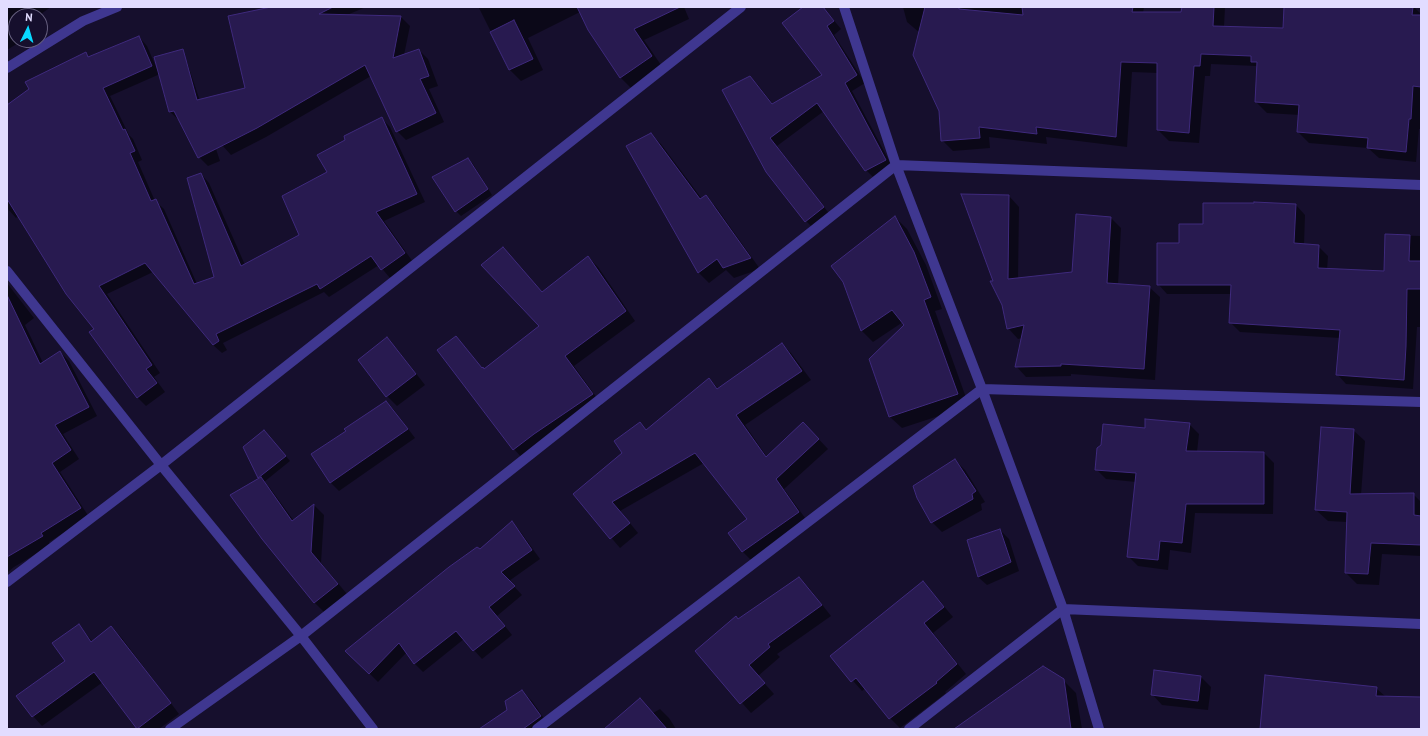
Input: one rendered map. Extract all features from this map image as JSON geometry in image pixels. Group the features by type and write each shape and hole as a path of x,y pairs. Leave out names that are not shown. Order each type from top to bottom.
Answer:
{"street":[{"path":"7,68 83,21 117,7"},
{"path":"7,582 161,465 741,7"},
{"path":"844,7 896,165 982,388 1063,608 1099,729"},
{"path":"170,729 301,636 896,165 1421,185"},
{"path":"7,271 161,465 301,636 373,729"},
{"path":"537,729 982,388 1421,402"},
{"path":"909,729 1063,608 1421,624"}],"building":[{"path":"271,7 333,7 319,14 401,16 393,58 419,49 429,76 420,79 436,113 396,132 365,65 257,128 198,158 174,111 169,112 154,57 183,49 197,100 245,88 228,16"},
{"path":"577,7 680,7 634,29 652,56 620,78 588,30"},
{"path":"803,7 823,7 834,21 827,26 857,75 845,83 886,160 865,171 817,103 770,138 824,207 805,222 766,172 722,90 750,76 772,104 822,75 782,23"},
{"path":"925,7 959,7 959,9 1023,15 1022,7 1133,7 1132,12 1181,12 1182,7 1214,7 1213,26 1283,28 1284,7 1413,7 1412,15 1421,15 1421,87 1413,86 1411,119 1409,119 1406,152 1367,148 1368,138 1297,132 1299,105 1255,102 1257,62 1251,62 1251,56 1201,54 1200,66 1194,66 1189,133 1157,130 1157,63 1121,62 1116,137 1036,127 1037,134 979,127 980,138 941,141 939,111 913,55"},
{"path":"514,20 533,59 509,70 490,32"},
{"path":"139,36 152,66 103,88 135,151 130,153 151,201 156,199 194,284 214,277 187,178 201,173 241,266 299,235 282,196 327,172 317,155 345,140 344,136 382,117 417,194 376,212 405,253 381,270 371,256 320,289 317,284 216,334 219,341 213,345 145,263 99,286 152,365 146,369 157,383 137,398 89,332 94,329 66,294 7,199 7,105 29,89 25,82 86,52 88,57"},
{"path":"651,133 700,199 706,195 751,258 723,268 717,259 698,273 626,146"},
{"path":"468,158 488,189 455,212 432,177"},
{"path":"961,194 1009,195 1008,279 1072,272 1076,214 1111,217 1107,283 1150,286 1144,369 1061,364 1061,366 1015,367 1024,325 1007,329 1002,305 990,281 993,281"},
{"path":"1254,202 1296,204 1294,243 1319,245 1318,268 1384,271 1385,234 1410,235 1409,261 1421,261 1421,289 1407,289 1404,380 1336,375 1340,330 1229,323 1231,285 1157,285 1157,243 1179,243 1179,224 1203,224 1203,203"},
{"path":"895,216 914,252 931,297 924,300 958,394 889,417 869,359 904,325 892,310 861,331 843,282 831,266"},
{"path":"503,247 542,292 588,256 626,311 565,356 593,394 513,450 437,350 456,336 484,369 539,326 481,265"},
{"path":"7,295 40,364 60,351 89,407 55,425 71,450 52,463 81,508 41,533 43,536 7,557"},
{"path":"387,337 416,374 386,397 358,360"},
{"path":"782,343 802,371 736,415 766,457 803,422 819,439 776,479 799,512 742,552 728,533 747,519 695,453 612,502 630,523 610,539 573,494 622,453 614,441 640,422 646,430 709,378 717,389"},
{"path":"386,401 408,429 330,483 311,454 346,431 344,429"},
{"path":"1145,419 1190,423 1186,451 1264,452 1264,504 1186,504 1182,543 1160,541 1158,560 1127,557 1136,473 1095,470 1097,448 1101,445 1103,424 1145,428"},
{"path":"1321,427 1354,429 1350,494 1414,493 1414,515 1421,516 1421,545 1371,543 1368,574 1345,573 1347,512 1315,510"},
{"path":"264,430 286,456 258,478 243,447"},
{"path":"955,459 976,491 972,494 973,499 931,523 917,498 913,486"},
{"path":"261,477 292,521 314,504 311,552 338,584 314,603 262,539 230,495"},
{"path":"512,521 532,550 501,572 515,586 489,607 505,626 473,651 456,631 414,664 399,643 369,674 345,651 449,567 477,547 480,549"},
{"path":"1000,529 1011,562 978,577 967,540"},
{"path":"799,577 822,605 768,644 770,647 749,665 765,683 740,704 695,651 736,616 738,619"},
{"path":"923,581 944,607 924,623 957,664 936,682 937,683 889,719 856,678 851,682 830,656"},
{"path":"79,624 91,642 111,626 171,703 137,729 94,672 32,717 16,696 65,661 52,643"},
{"path":"1043,666 1064,679 1071,729 954,729"},
{"path":"1154,670 1201,676 1198,701 1151,695"},
{"path":"1265,675 1377,687 1376,696 1421,697 1421,729 1260,729"},
{"path":"522,690 541,716 523,729 479,729 507,710 505,701"},
{"path":"640,698 667,729 604,729"}]}
